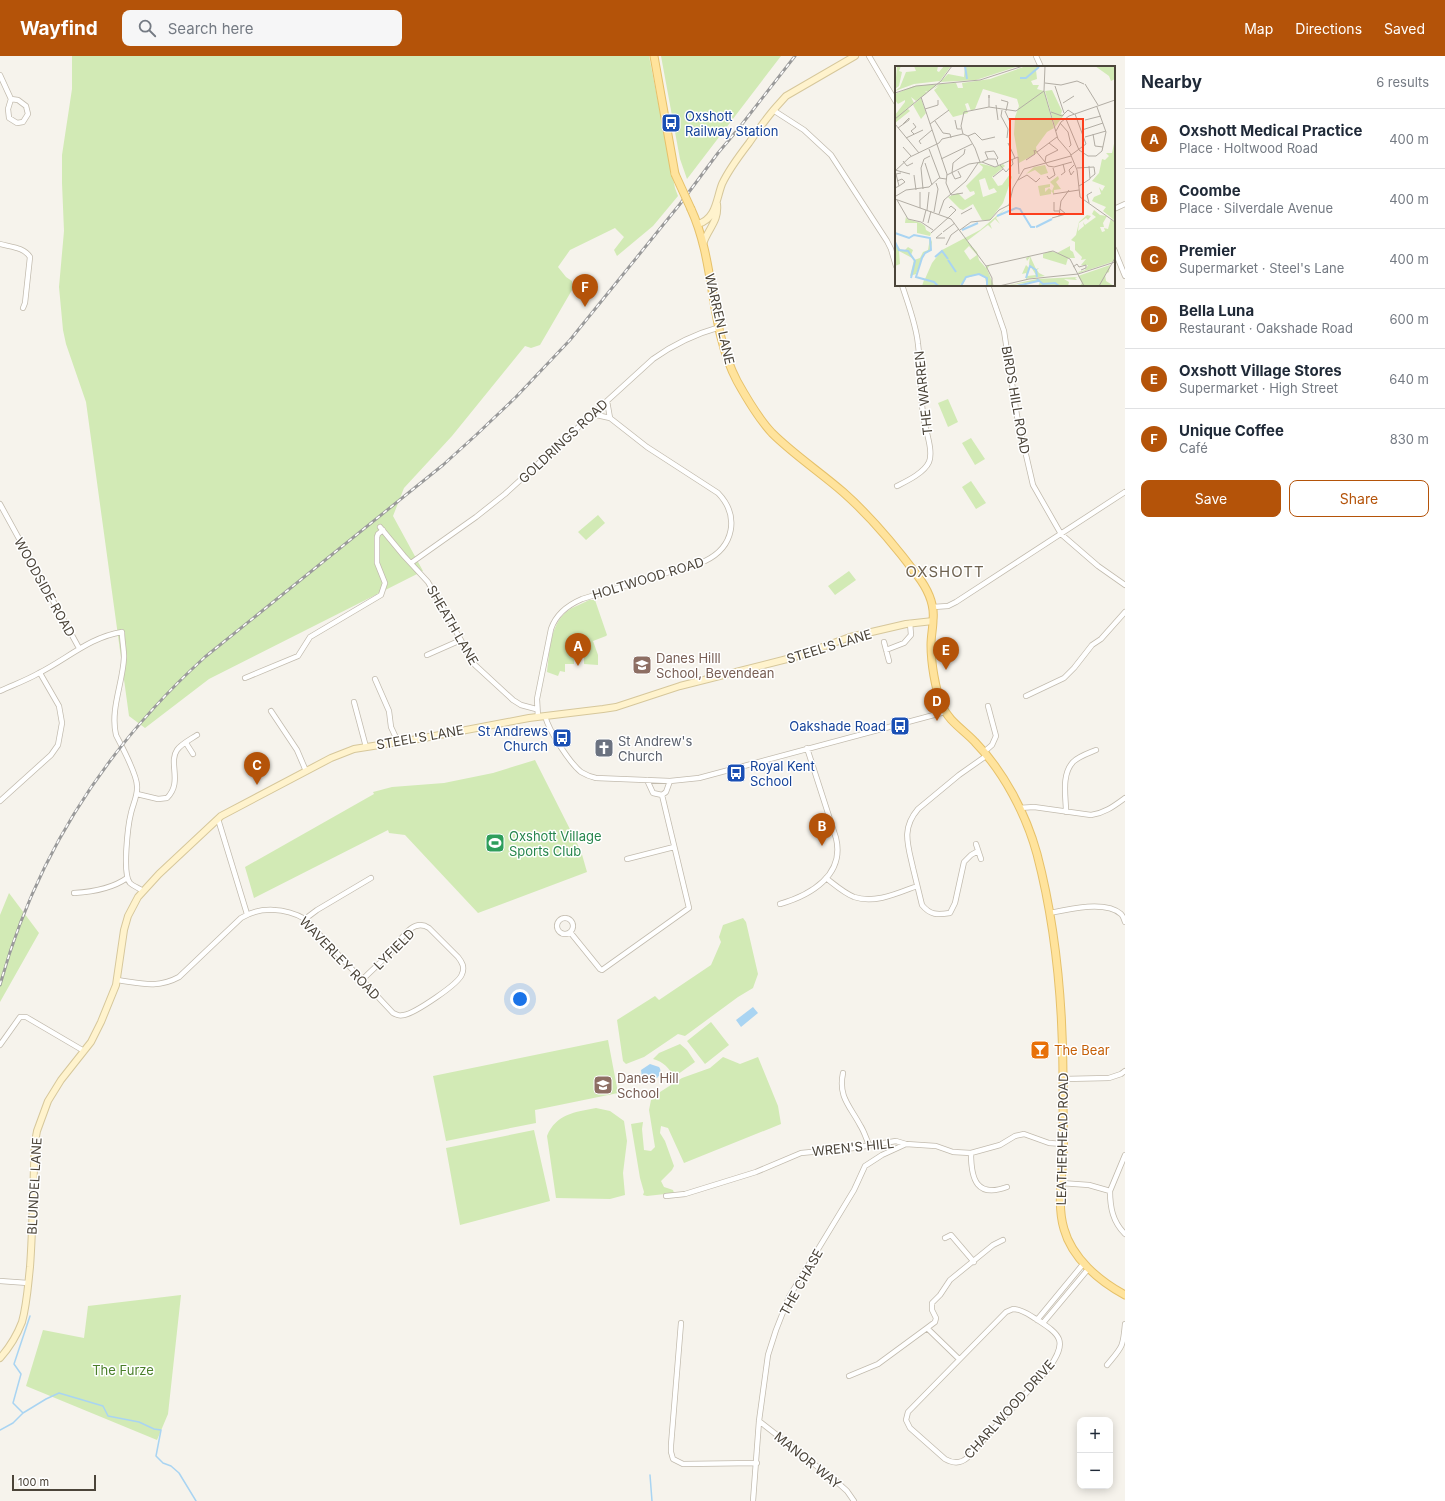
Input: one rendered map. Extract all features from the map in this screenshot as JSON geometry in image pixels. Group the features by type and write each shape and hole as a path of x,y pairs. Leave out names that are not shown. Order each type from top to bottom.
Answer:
{"main road":[{"name":"WARREN LANE","path":"654,56 675,174 698,224 720,327 731,367 737,381 767,427 774,435 844,493 864,512 919,577 933,607"},
{"path":"933,607 931,640 932,658 937,691 945,712"},
{"name":"LEATHERHEAD ROAD","path":"945,712 975,741 1005,782 1032,837 1055,941 1064,1079 1061,1183 1061,1215 1063,1228 1068,1240 1086,1266 1112,1288 1125,1296"}],"street":[{"path":"703,244 717,217 719,193 728,172 773,110 786,96 855,56"},
{"path":"869,56 895,100"},
{"path":"1036,56 1041,66"},
{"path":"0,75 11,99 8,109 10,118 17,123 23,122 28,114 26,106 18,100 11,99"},
{"path":"773,110 804,130 831,155 887,241 895,263"},
{"path":"698,224 708,220 717,203"},
{"path":"1115,209 1125,204"},
{"path":"0,244 22,249 30,256 25,303 23,308"},
{"path":"1115,251 1125,276"},
{"name":"THE WARREN","path":"897,486 927,466 930,454 923,414 921,366 918,342 902,286"},
{"name":"BIRDS HILL ROAD","path":"988,286 1004,331 1016,416 1033,486 1061,534 1098,566 1125,585"},
{"name":"GOLDRINGS ROAD","path":"411,564 505,494 653,358 666,349 691,337 720,327"},
{"path":"607,401 610,418"},
{"name":"HOLTWOOD ROAD","path":"538,717 536,709 537,699 551,630 553,622 558,614 582,599 705,561 720,552 728,542 730,530 728,507 724,499 718,493 647,447 610,418 592,414"},
{"path":"933,607 952,605 1125,492"},
{"name":"WOODSIDE ROAD","path":"0,504 79,648"},
{"name":"SHEATH LANE","path":"245,678 298,656 310,637 381,595 386,583 377,564 377,537 381,529 435,592 475,665 513,700 521,705 536,709"},
{"path":"1026,696 1064,678 1092,645 1101,639 1125,612"},
{"name":"STEEL'S LANE","path":"219,817 341,753 366,747 538,717 603,709 692,683 794,657 850,637 910,623 933,621"},
{"path":"886,650 904,643 911,635 910,623"},
{"path":"0,691 40,673 79,648 99,638 122,632 124,658 114,720 116,735 136,779 137,794 131,813 129,829 126,862 127,878 130,883 143,891"},
{"path":"428,655 461,640"},
{"path":"884,642 889,662"},
{"path":"0,801 52,755 58,745 62,723 59,706 40,673"},
{"path":"374,679 389,712 391,726 398,742"},
{"path":"354,702 366,747"},
{"path":"978,851 964,862 956,903 950,913 941,915 928,912 922,905 906,842 908,826 913,815 918,809 985,754 995,741 996,736 988,706"},
{"path":"271,711 297,750 306,771"},
{"path":"545,716 549,726 566,754 582,772 596,778 670,781 709,776 807,748 945,712"},
{"path":"137,794 158,799 167,798 175,786 175,754 179,748 197,735"},
{"path":"186,743 193,754"},
{"path":"780,904 805,894 826,878 832,872 839,849 807,748"},
{"path":"1066,812 1066,781 1070,767 1077,759 1096,750"},
{"path":"647,780 652,793 662,795"},
{"path":"662,795 669,788 670,781"},
{"path":"570,932 602,970 687,911 689,904 662,795"},
{"path":"1019,808 1034,807 1091,815 1109,810 1125,798"},
{"path":"219,817 247,914"},
{"name":"BLUNDEL LANE","path":"0,1358 12,1343 22,1321 28,1283 37,1131 44,1112 53,1092 91,1042 102,1022 117,980 124,930 132,908 143,891 175,858 219,817"},
{"path":"976,844 981,859"},
{"path":"627,859 674,847"},
{"path":"74,894 120,883 127,878"},
{"path":"305,919 317,910 371,878"},
{"path":"826,878 840,889 854,896 866,899 892,896 917,886"},
{"path":"1050,913 1080,908 1106,907 1122,915 1125,922"},
{"name":"WAVERLEY ROAD","path":"117,980 151,985 169,983 179,977 238,921 247,914 260,910 280,910 291,912 305,919 393,1013 398,1016 406,1015 439,996 461,978 464,969 462,962"},
{"name":"LYFIELD","path":"362,980 391,952 397,941 413,927 419,925 424,925 429,928 462,962"},
{"path":"0,1045 20,1017 26,1017 84,1051"},
{"path":"1064,1079 1109,1078 1125,1071"},
{"path":"843,1073 842,1090 845,1102 861,1126 869,1145"},
{"name":"WREN'S HILL","path":"666,1196 685,1194 756,1172 801,1153 854,1148 896,1141 906,1144 931,1145 953,1152 971,1154 1000,1145 1020,1134 1049,1143 1063,1144"},
{"name":"THE CHASE","path":"753,1501 760,1421 768,1355 789,1297 854,1190 865,1166 882,1155 906,1144"},
{"path":"971,1154 972,1173 979,1186 993,1191 1007,1187"},
{"path":"1125,1155 1110,1191 1112,1211 1119,1228 1125,1234"},
{"path":"1061,1183 1089,1186 1110,1191"},
{"path":"945,1238 951,1235 974,1262"},
{"path":"849,1376 882,1362 935,1322 936,1318 932,1310 932,1303 940,1295 950,1280 993,1245 1003,1240"},
{"path":"1037,1320 1086,1266"},
{"path":"1043,1323 1086,1266"},
{"path":"0,1281 28,1283"},
{"name":"CHARLWOOD DRIVE","path":"1009,1310 1021,1310 1043,1323 1055,1331 1060,1340 1054,1360 1049,1368 964,1461 954,1462 944,1459 910,1428 906,1420 906,1416 910,1409 1009,1310"},
{"path":"681,1323 671,1444 673,1458 683,1464 757,1463"},
{"path":"1107,1365 1124,1342 1125,1324"},
{"path":"927,1328 959,1359"},
{"name":"MANOR WAY","path":"760,1421 837,1482 847,1491 854,1501"}],"green space":[{"path":"72,56 649,56 675,188 678,196 653,226 617,256 614,250 624,237 615,228 570,250 558,267 566,277 572,281 572,290 540,345 531,348 525,346 452,436 404,488 393,516 423,571 209,679 145,728 129,716 86,402 66,344 63,330 59,287 64,231 62,155 72,89"},
{"path":"661,56 781,56 687,179 680,159"},
{"path":"948,399 958,422 948,427 938,403"},
{"path":"971,438 985,459 975,465 962,443"},
{"path":"971,481 986,503 976,509 962,487"},
{"path":"598,515 605,523 586,540 578,532"},
{"path":"849,571 856,580 835,595 828,586"},
{"path":"589,600 595,600 607,635 593,641 598,655 598,665 584,664 584,656 574,656 574,664 565,664 565,672 560,671 558,676 547,672 552,636 559,620 572,608"},
{"name":"Oxshott Village Sports Club","path":"535,760 581,851 587,872 478,913 405,835 389,833 388,830 254,898 245,867 374,794 373,792 392,787 444,783 493,773"},
{"path":"9,893 39,933 0,1002 0,915"},
{"path":"743,918 746,922 758,974 753,988 738,997 685,1036 678,1034 644,1057 626,1064 623,1061 617,1020 655,996 659,1000 711,965 721,942 719,937 723,925"},
{"path":"711,1022 729,1045 705,1064 687,1041"},
{"path":"608,1040 618,1093 535,1110 536,1123 446,1141 433,1076"},
{"path":"680,1044 687,1050 695,1062 674,1077 666,1066 653,1059 659,1053"},
{"path":"723,1057 740,1064 758,1057 778,1106 781,1124 684,1163 668,1128 661,1126 660,1133 665,1141 674,1166 661,1181 664,1187 673,1190 674,1193 647,1196 643,1195 644,1192 640,1178 631,1124 643,1122 642,1129 644,1150 651,1151 655,1147 649,1110 651,1100 660,1092 682,1078 710,1068"},
{"path":"596,1108 610,1111 624,1121 627,1141 623,1173 625,1195 610,1199 556,1198 547,1136 556,1123 567,1115"},
{"path":"534,1130 550,1201 460,1225 446,1148"},
{"name":"The Furze","path":"181,1295 168,1414 157,1440 26,1386 43,1330 84,1338 88,1306"}],"water":[{"path":"753,1007 758,1013 741,1027 736,1020"},
{"path":"650,1064 660,1068 659,1076 657,1078 642,1078 641,1070"}],"waterway":[{"path":"23,1413 13,1403 21,1374 14,1364 30,1316"},
{"path":"0,1430 13,1423 23,1413 59,1393 103,1406 108,1416 139,1422 154,1429 161,1430 156,1456 163,1463 171,1466 179,1473 196,1501"},
{"path":"650,1475 652,1501"}],"railway":[{"path":"0,985 15,937 33,892 55,848 79,806 106,766 136,728 169,692 205,657 443,465 516,397 570,340 680,204 718,153 795,56"}],"place":[{"name":"Oxshott Railway Station","path":"671,123"},
{"name":"Unique Coffee","path":"585,307"},
{"name":"Danes Hilll School, Bevendean","path":"642,665"},
{"name":"Oxshott Medical Practice","path":"578,666"},
{"name":"Oxshott Village Stores","path":"946,670"},
{"name":"Bella Luna","path":"937,721"},
{"name":"Oakshade Road","path":"900,726"},
{"name":"St Andrews Church","path":"562,738"},
{"name":"St Andrew's Church","path":"604,748"},
{"name":"Royal Kent School","path":"736,773"},
{"name":"Premier","path":"257,785"},
{"name":"Oxshott Village Sports Club","path":"495,843"},
{"name":"Coombe","path":"822,846"},
{"name":"The Bear","path":"1040,1050"},
{"name":"Danes Hill School","path":"603,1085"}],"district":[{"name":"OXSHOTT","path":"945,571"}]}
